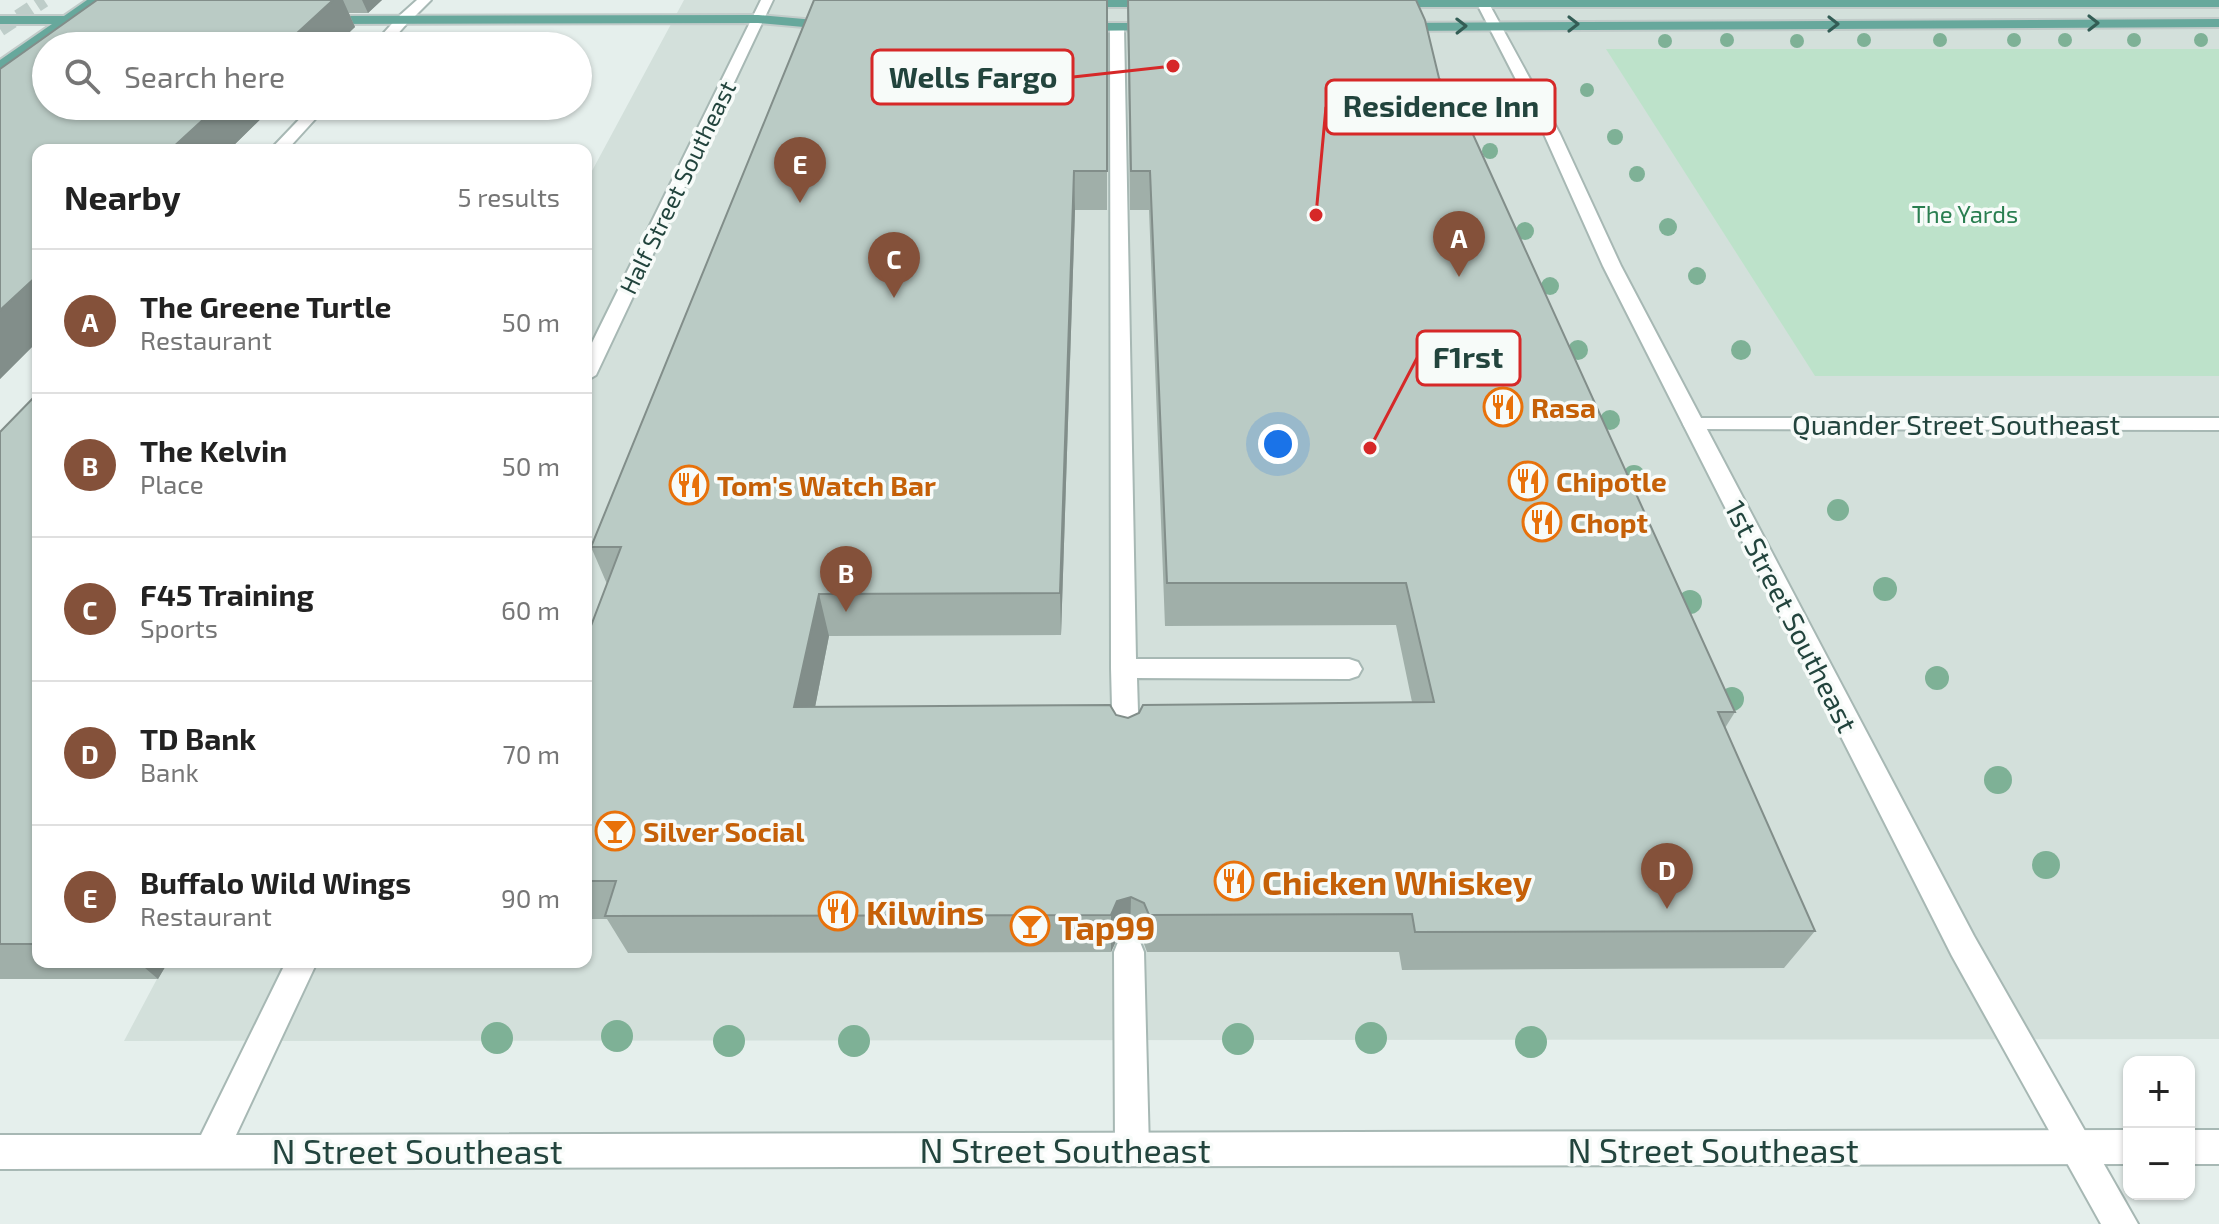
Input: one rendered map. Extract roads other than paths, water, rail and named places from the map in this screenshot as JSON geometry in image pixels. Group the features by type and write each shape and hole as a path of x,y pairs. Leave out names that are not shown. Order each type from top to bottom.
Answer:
{"main road":[{"path":"50,32 96,0"},
{"path":"1054,3 1179,3"},
{"path":"1366,3 2219,3"},
{"path":"758,19 809,8"},
{"path":"311,20 758,19 852,26"},
{"path":"0,20 115,20"},
{"path":"1375,27 2219,23"},
{"path":"1055,27 1180,27"},
{"path":"0,66 32,44"}],"street":[{"path":"392,32 425,0"},
{"name":"Half Street Southeast","path":"592,363 767,0"},
{"name":"1st Street Southeast","path":"1482,1 1552,134 1612,266 1963,946 2120,1224"},
{"path":"1117,27 1126,745"},
{"path":"284,144 307,120"},
{"name":"Quander Street Southeast","path":"1693,424 2219,424"},
{"path":"1124,668 1349,669"},
{"path":"1129,952 1132,1149"},
{"path":"211,1150 299,968"},
{"name":"N Street Southeast","path":"0,1152 2123,1147"},
{"path":"2195,1147 2219,1147"}],"tunnel":[{"path":"0,29 44,0"}],"place":[{"name":"Wells Fargo","path":"1173,66"},
{"name":"Buffalo Wild Wings","path":"800,203"},
{"name":"Residence Inn","path":"1316,215"},
{"name":"The Greene Turtle","path":"1459,277"},
{"name":"F45 Training","path":"894,298"},
{"name":"Rasa","path":"1503,407"},
{"name":"F1rst","path":"1370,448"},
{"name":"Chipotle","path":"1528,481"},
{"name":"Tom's Watch Bar","path":"689,485"},
{"name":"Chopt","path":"1542,522"},
{"name":"The Kelvin","path":"846,612"},
{"name":"Silver Social","path":"615,831"},
{"name":"Chicken Whiskey","path":"1234,881"},
{"name":"TD Bank","path":"1667,909"},
{"name":"Kilwins","path":"838,911"},
{"name":"Tap99","path":"1030,926"}],"park label":[{"name":"The Yards","path":"1965,213"}]}
